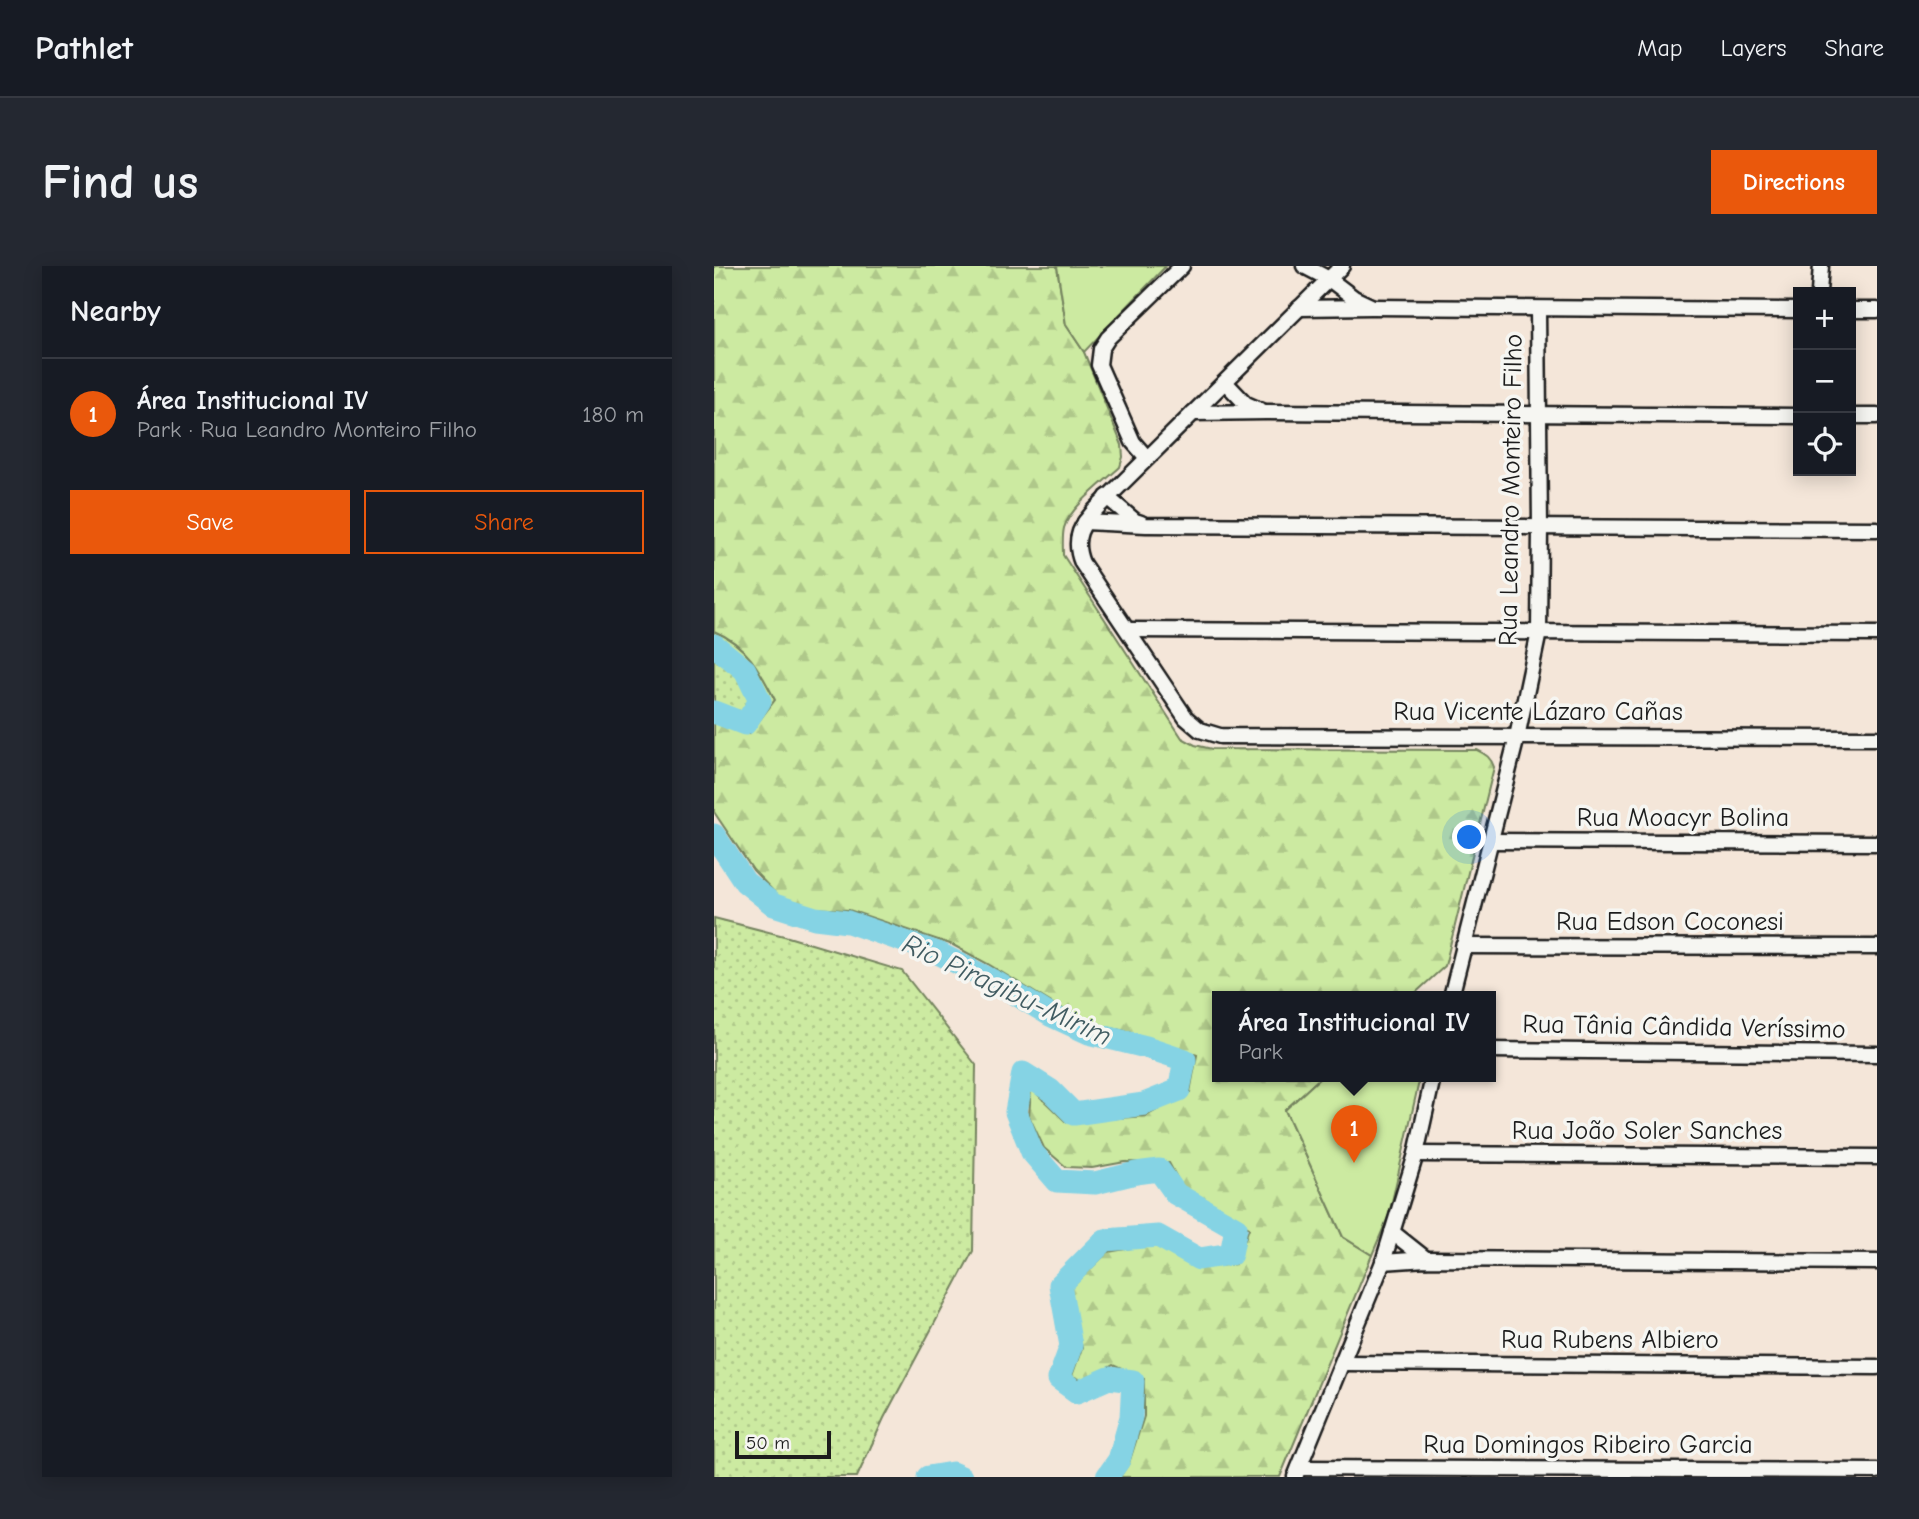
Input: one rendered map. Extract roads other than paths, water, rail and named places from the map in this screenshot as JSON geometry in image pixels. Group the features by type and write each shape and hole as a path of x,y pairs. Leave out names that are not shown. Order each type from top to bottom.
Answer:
{"street":[{"path":"1147,458 1133,442 1099,365 1100,355 1108,338 1182,266"},
{"path":"1304,266 1372,307"},
{"path":"1342,266 1107,497 1085,522 1078,540 1077,552 1128,630 1877,634"},
{"path":"1819,287 1821,266"},
{"path":"1299,309 1372,307 1793,310"},
{"name":"Rua Leandro Monteiro Filho","path":"1452,991 1517,737 1539,632 1538,309"},
{"path":"1856,310 1877,310"},
{"path":"1225,382 1246,404 1266,412"},
{"path":"1193,413 1793,416"},
{"path":"1856,416 1877,416"},
{"path":"1107,497 1135,521 1146,525"},
{"path":"1085,522 1146,525 1877,528"},
{"name":"Rua Vicente Lázaro Cañas","path":"1128,630 1186,718 1200,730 1220,736 1877,738"},
{"name":"Rua Moacyr Bolina","path":"1490,841 1877,844"},
{"name":"Rua Edson Coconesi","path":"1463,946 1877,947"},
{"name":"Rua Tânia Cândida Veríssimo","path":"1496,1049 1877,1054"},
{"path":"1297,1472 1383,1262 1416,1154 1432,1082"},
{"name":"Rua João Soler Sanches","path":"1416,1154 1877,1157"},
{"path":"1392,1232 1426,1259"},
{"path":"1383,1262 1426,1259 1877,1262"},
{"name":"Rua Rubens Albiero","path":"1343,1363 1877,1367"},
{"name":"Rua Domingos Ribeiro Garcia","path":"1297,1472 1877,1471"}],"waterway":[{"name":"Rio Piragibu-Mirim","path":"714,645 745,670 760,701 745,724 714,712"},
{"name":"Rio Piragibu-Mirim","path":"714,835 745,882 774,905 815,918 848,922 938,953 999,984 1050,1015 1089,1033 1185,1060 1179,1090 1144,1104 1074,1114 1050,1090 1023,1073 1016,1112 1032,1152 1057,1181 1095,1183 1159,1170 1176,1194 1236,1228 1231,1254 1199,1259 1158,1236 1105,1240 1060,1285 1071,1346 1059,1379 1077,1392 1109,1378 1133,1381 1131,1417 1119,1460 1107,1477"},
{"name":"Rio Piragibu-Mirim","path":"928,1477 952,1473 961,1477"}],"place":[{"name":"Área Institucional IV","path":"1354,1163"}]}
